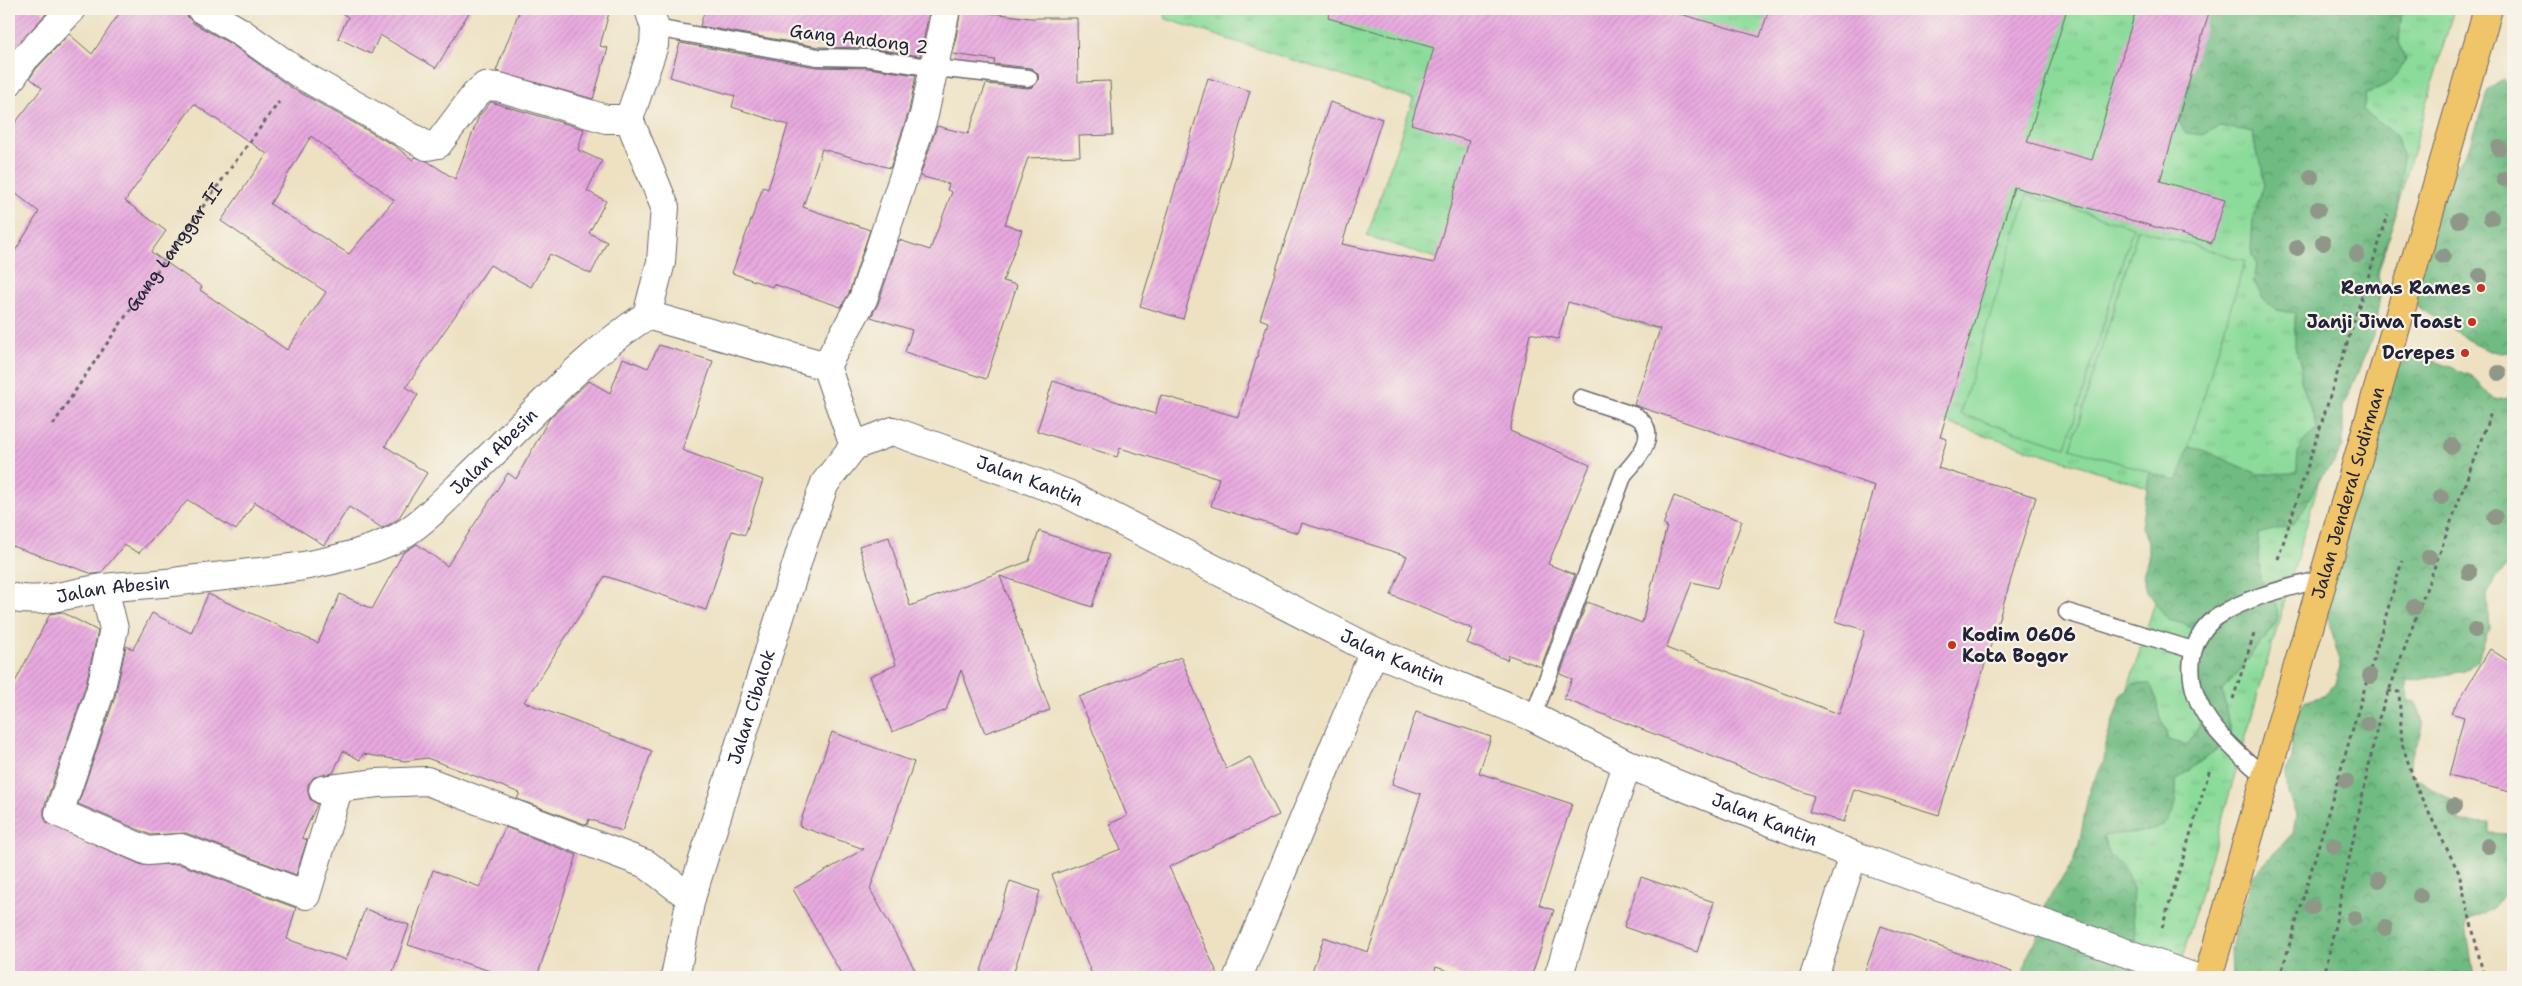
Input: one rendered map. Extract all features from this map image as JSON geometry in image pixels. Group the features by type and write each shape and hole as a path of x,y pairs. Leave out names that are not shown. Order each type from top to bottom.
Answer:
{"main road":[{"name":"Jalan Jenderal Sudirman","path":"2208,977 2488,9"}],"street":[{"path":"9,82 24,60 72,9"},
{"path":"201,9 238,31 300,74 427,146 438,144 475,94 485,86 499,87 606,119 629,119"},
{"path":"854,446 826,366 863,299 924,115 946,9"},
{"path":"652,18 654,45 629,119 665,207 661,262 647,314 826,366"},
{"name":"Jalan Abesin","path":"9,597 45,599 104,588 157,584 333,561 392,541 428,515 512,437 553,392 615,336 647,314"},
{"name":"Jalan Kantin","path":"854,446 893,431 1068,494 1374,651 1533,717 1627,764 1853,855 2193,977"},
{"name":"Jalan Cibalok","path":"675,977 691,898 802,544 825,483 854,446"},
{"path":"104,588 114,629 100,692 59,813 148,852 180,848 306,895 331,790 377,783 427,781 646,864 691,898"},
{"path":"1238,977 1374,651"},
{"path":"1558,977 1627,764"},
{"path":"1814,977 1853,855"}],"lane":[{"name":"Gang Andong 2","path":"652,18 818,57 869,58 935,68 1029,78"},
{"path":"1533,717 1620,483 1624,474 1644,450 1648,437 1648,429 1644,421 1636,416 1581,398"},
{"path":"2266,778 2221,737 2196,701 2190,673 2193,650 2203,628 2220,614 2266,594 2324,578"},
{"path":"2067,612 2193,650"}],"path":[{"name":"Gang Langgar II","path":"53,425 110,336 180,236 300,74"},
{"path":"2152,961 2266,594 2391,207"},
{"path":"2324,977 2379,718 2492,410"},
{"path":"2280,977 2402,561"},
{"path":"2388,691 2399,692 2402,744 2417,789 2459,873 2484,977"}],"green space":[{"path":"1164,9 2454,9 2177,977 2053,927 2187,500 1367,236 1413,99 1166,19"},
{"path":"2207,9 2402,9 2399,42 2405,60 2394,79 2385,86 2366,93 2363,111 2396,135 2402,155 2402,174 2396,214 2377,271 2381,291 2373,336 2343,407 2343,447 2333,464 2320,477 2303,511 2292,525 2258,534 2260,579 2274,598 2277,618 2266,637 2222,690 2230,731 2220,747 2176,780 2172,814 2166,823 2146,831 2103,836 2110,856 2125,869 2133,889 2132,909 2140,977 2022,977 2029,953 2045,923 2046,904 2077,857 2089,790 2104,761 2105,745 2121,696 2133,684 2151,684 2168,740 2187,745 2198,728 2200,721 2196,676 2198,635 2185,624 2168,620 2147,591 2143,575 2148,559 2148,541 2141,527 2151,463 2184,446 2203,450 2258,474 2297,473 2297,458 2300,448 2306,439 2318,430 2301,381 2301,362 2295,347 2295,313 2277,310 2263,299 2254,281 2257,263 2251,251 2253,218 2264,184 2263,168 2256,152 2253,132 2219,126 2203,135 2186,133 2176,117 2201,13"},
{"path":"2504,79 2513,94 2513,353 2490,351 2473,344 2452,327 2418,307 2407,291 2451,175 2471,144 2488,90"},
{"path":"2027,195 2133,227 2066,447 1960,414"},
{"path":"2138,229 2245,261 2178,481 2071,448"},
{"path":"2418,358 2435,361 2472,376 2495,400 2513,397 2513,562 2496,577 2487,594 2489,628 2478,660 2465,671 2407,682 2408,699 2415,701 2422,723 2422,731 2410,763 2410,774 2452,801 2460,822 2489,823 2489,833 2513,834 2511,893 2502,895 2493,909 2470,919 2466,925 2474,977 2232,977 2231,948 2252,877 2293,833 2296,814 2288,794 2286,775 2292,757 2292,717 2304,702 2322,696 2336,684 2340,666 2324,598 2386,376 2401,363"}],"building":[{"path":"9,9 40,9 46,14 9,54"},
{"path":"122,9 185,9 187,16 193,23 231,44 292,88 395,146 413,160 415,157 427,161 455,179 479,116 491,102 584,129 578,150 602,161 587,191 606,201 589,233 607,242 591,274 550,254 531,287 490,265 406,387 418,395 385,446 427,473 398,519 392,523 382,528 349,507 324,545 255,502 236,530 188,500 139,553 124,545 101,573 93,574 9,545 9,261 39,212 9,188 9,131 42,88 30,78 69,34 92,54","holes":["194,104 267,154 221,221 326,292 287,350 200,290 202,287 151,252 166,231 125,201","311,136 394,200 349,254 270,204"]},
{"path":"334,9 471,9 436,68 380,35 371,54 338,38 348,17"},
{"path":"520,9 610,9 600,46 608,48 593,99 496,71"},
{"path":"705,9 930,9 920,56 870,48 819,47 700,26"},
{"path":"961,9 1030,18 1077,18 1078,82 1110,81 1113,135 1079,136 1080,156 1028,158 1005,224 1022,230 1003,281 1017,285 986,379 905,352 912,330 871,317 878,304 899,240 930,250 952,192 947,190 949,184 920,176 937,126 968,134 986,84 1028,88 1033,87 1039,80 1038,74 1031,68 994,64 995,60 953,54"},
{"path":"1330,9 1663,9 1760,37 1769,9 2067,9 2027,142 2092,160 2136,9 2210,9 2160,181 2225,200 2212,243 2014,187 1940,437 1947,439 1938,468 2036,497 1939,815 1854,789 1844,822 1809,812 1814,796 1564,699 1572,679 1560,674 1587,602 1642,623 1667,526 1663,525 1674,496 1742,521 1717,588 1692,582 1666,648 1839,714 1865,630 1835,621 1875,486 1634,405 1660,329 1568,302 1558,339 1530,333 1510,431 1590,465 1548,564 1575,575 1541,667 1509,655 1507,660 1467,643 1473,629 1391,595 1407,556 1302,523 1298,533 1211,506 1219,478 1120,448 1117,457 1037,431 1053,381 1155,414 1161,395 1238,417 1268,322 1260,319 1330,102 1382,119 1342,244 1434,263 1469,141 1411,124 1434,48 1328,18"},
{"path":"680,43 816,67 868,68 916,75 909,111 890,168 822,149 803,207 870,230 849,293 841,307 773,284 772,287 732,273 763,187 768,189 788,125 732,107 735,96 670,77"},
{"path":"1208,78 1250,91 1183,319 1140,306"},
{"path":"659,345 713,361 682,450 763,480 745,535 732,531 706,610 605,576 524,702 652,751 622,831 589,819 587,825 517,799 520,793 427,758 405,761 363,754 360,760 343,751 333,773 314,777 308,784 310,799 317,804 302,838 307,840 296,875 186,833 151,835 78,804 115,697 126,646 133,649 152,613 191,633 208,594 318,643 340,594 372,609 403,553 417,544 447,566 508,473 516,479 549,419 589,381 610,393 623,358 648,368"},
{"path":"1039,531 1109,555 1092,607 1000,576 1050,710 985,733 961,670 946,710 892,732 870,676 896,665 859,546 889,537 910,606 1029,561"},
{"path":"62,612 98,631 85,688 44,808 44,816 47,823 142,865 179,864 296,908 287,939 346,960 365,909 409,925 391,977 9,977 9,694 50,614"},
{"path":"2490,649 2513,664 2513,793 2449,776 2464,717 2451,713"},
{"path":"1181,657 1226,769 1250,757 1279,815 1169,867 1219,977 1093,977 1052,875 1121,849 1109,824 1127,816 1079,697"},
{"path":"1416,712 1491,737 1479,773 1572,804 1539,905 1554,910 1531,977 1466,977 1436,967 1433,977 1310,977 1324,937 1368,952 1421,794 1392,784"},
{"path":"832,732 914,762 870,889 919,977 843,977 793,889 864,849 799,826"},
{"path":"505,827 577,855 537,977 509,977 408,945 433,870 480,887"},
{"path":"1641,877 1714,902 1697,952 1624,927"},
{"path":"1010,881 1040,891 1012,977 979,977"},
{"path":"1881,926 2012,972 2011,977 1863,977"}],"place":[{"name":"Remas Rames","path":"2481,288"},
{"name":"Janji Jiwa Toast","path":"2472,322"},
{"name":"Dcrepes","path":"2465,353"},
{"name":"Kodim 0606 Kota Bogor","path":"1952,645"}]}
